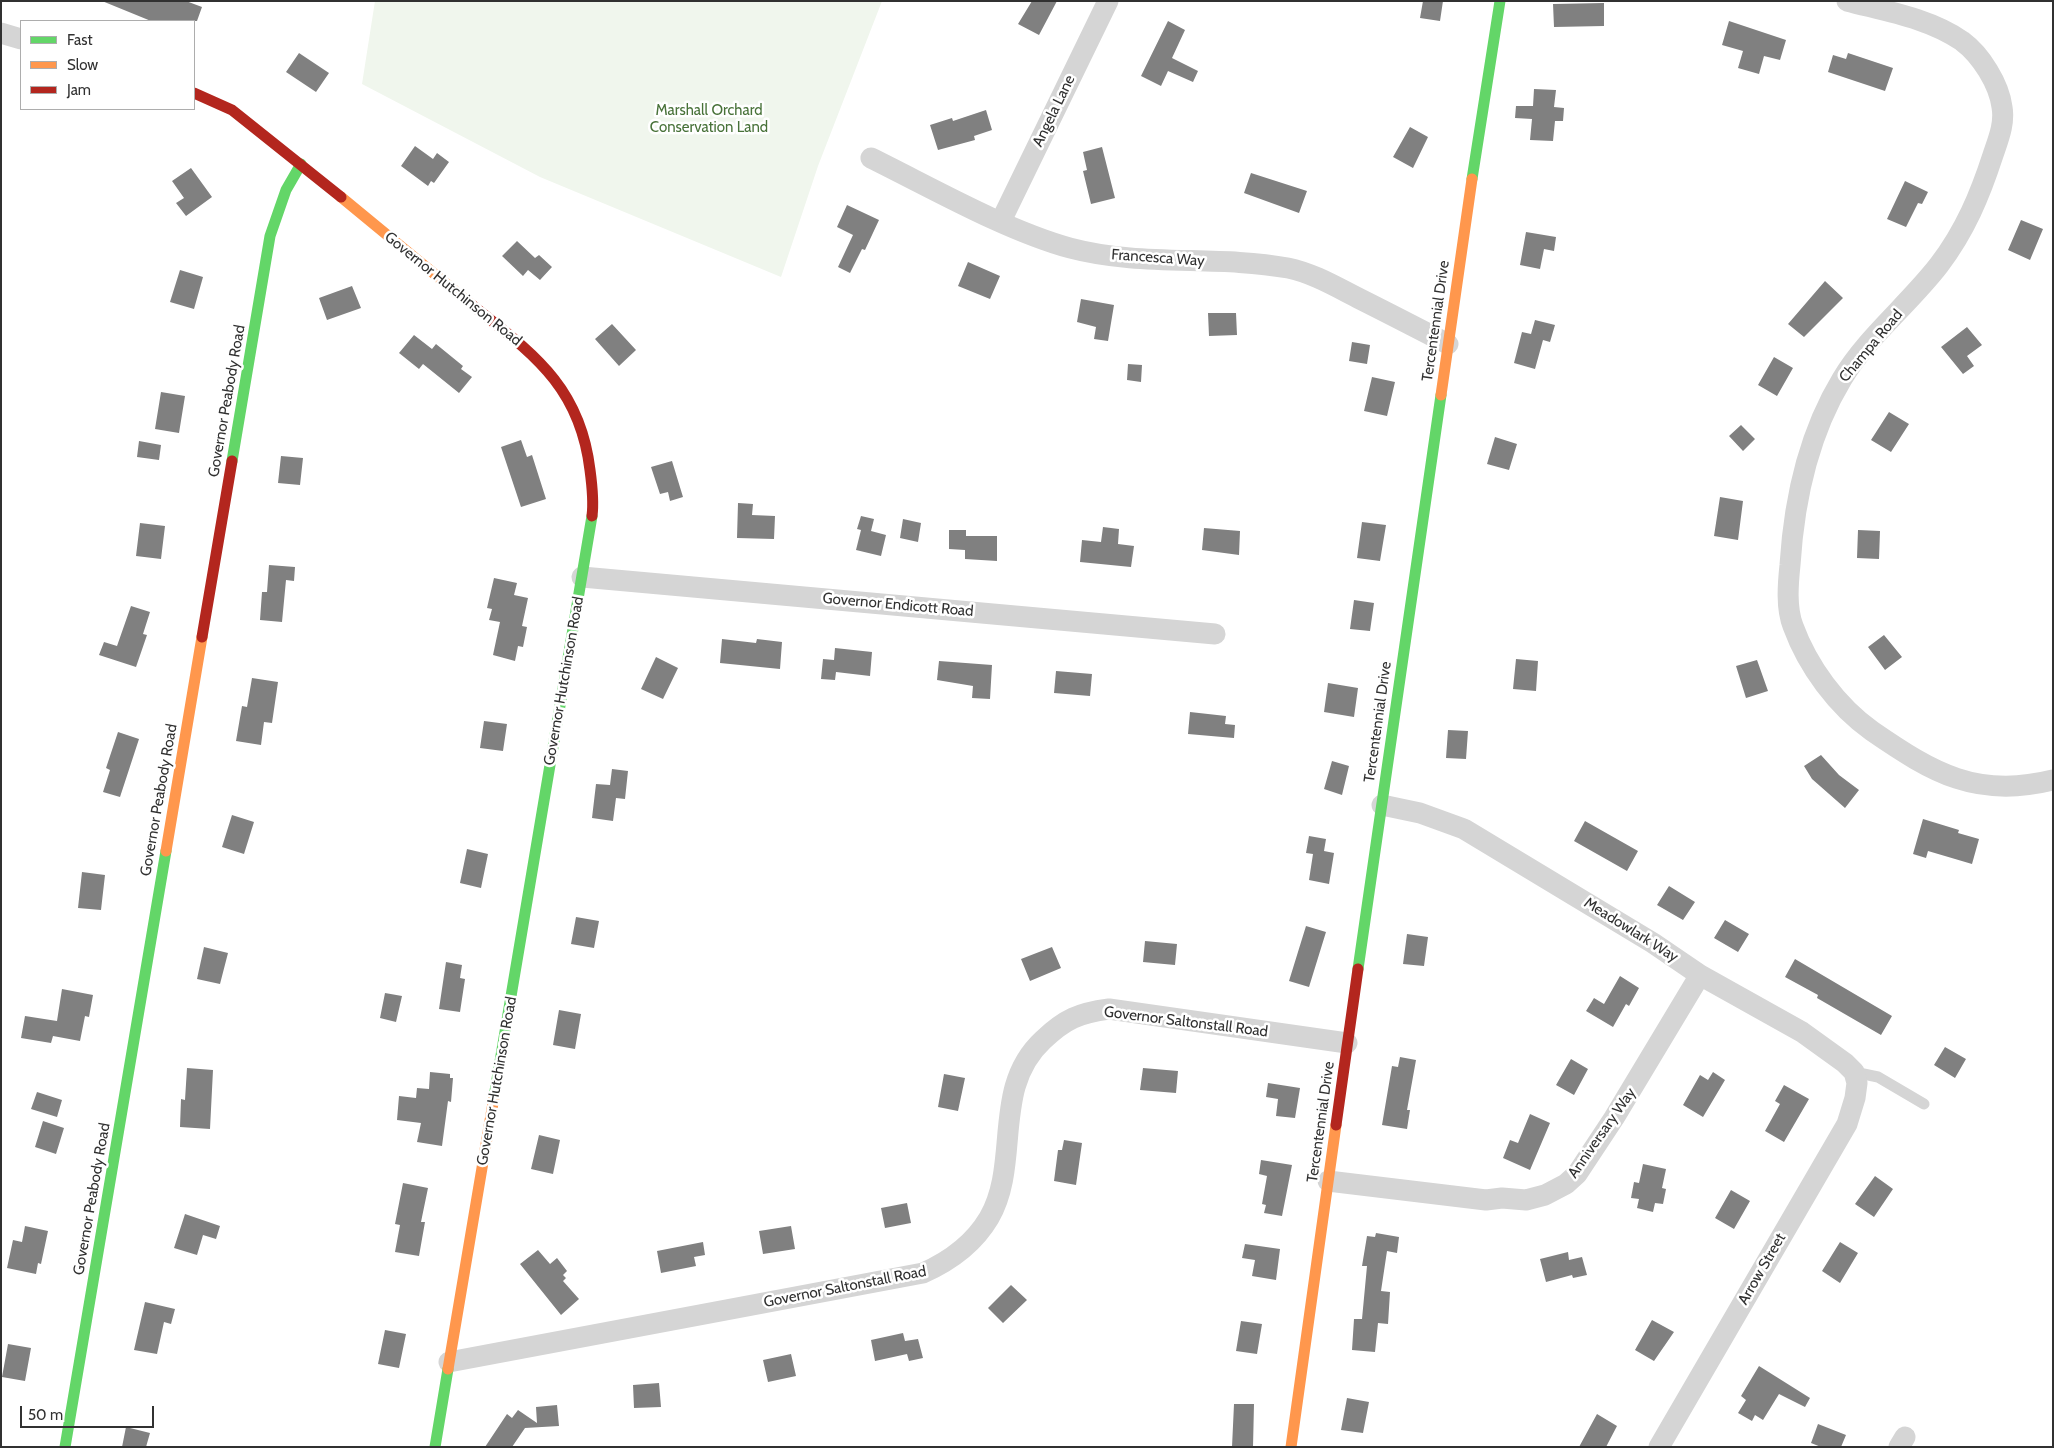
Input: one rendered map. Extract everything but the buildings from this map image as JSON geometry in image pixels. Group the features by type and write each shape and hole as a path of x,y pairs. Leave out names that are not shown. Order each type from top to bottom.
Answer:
{"street":[{"name":"Angela Lane","path":"1001,221 1108,1"},
{"name":"Tercentennial Drive","path":"1291,1447 1448,344 1500,1"},
{"name":"Champa Road","path":"1847,1 1936,26 1964,42 1982,63 1996,87 2002,107 2002,129 1970,218 1954,245 1919,290 1842,377 1827,407 1809,451 1799,491 1791,542 1788,588 1792,624 1812,664 1838,703 1865,726 1920,764 1957,779 1995,788 2032,785 2053,780"},
{"path":"1,33 20,39"},
{"name":"Governor Hutchinson Road","path":"195,93 232,110 522,345 557,380 580,419 591,465 593,513 435,1447"},
{"name":"Francesca Way","path":"871,158 1001,221 1068,248 1092,254 1138,259 1270,265 1291,269 1340,289 1448,344"},
{"name":"Governor Peabody Road","path":"65,1447 270,236 282,196 290,179 301,164"},
{"name":"Governor Endicott Road","path":"582,577 1215,634"},
{"name":"Meadowlark Way","path":"1382,805 1420,813 1464,828 1654,943 1700,975 1802,1032 1855,1080"},
{"name":"Anniversary Way","path":"1328,1181 1486,1200 1502,1198 1526,1200 1552,1192 1566,1184 1577,1174 1614,1118 1700,975"},
{"name":"Governor Saltonstall Road","path":"449,1362 923,1273 950,1261 971,1242 989,1218 1000,1192 1012,1094 1024,1062 1060,1024 1084,1013 1109,1009 1347,1043"},
{"name":"Arrow Street","path":"1659,1447 1847,1124 1855,1080"}],"lane":[{"path":"1855,1080 1878,1077 1924,1104"}],"green space":[{"name":"Marshall Orchard Conservation Land","path":"375,1 882,1 818,166 781,277 540,177 362,84"}],"traffic: fast":[{"path":"1472,179 1500,1"},
{"path":"232,461 270,236 286,190 301,164"},
{"path":"1358,969 1441,395"},
{"path":"494,1097 592,516"},
{"path":"65,1447 166,851"},
{"path":"435,1447 448,1369"}],"traffic: slow":[{"path":"1441,395 1472,179"},
{"path":"341,197 472,305"},
{"path":"166,851 202,637"},
{"path":"448,1369 494,1097"},
{"path":"1291,1447 1336,1125"}],"traffic: jam":[{"path":"195,93 232,110 341,197"},
{"path":"472,305 534,357 550,374 564,394 576,416 585,441 592,487 592,516"},
{"path":"202,637 232,461"},
{"path":"1336,1125 1358,969"}]}
